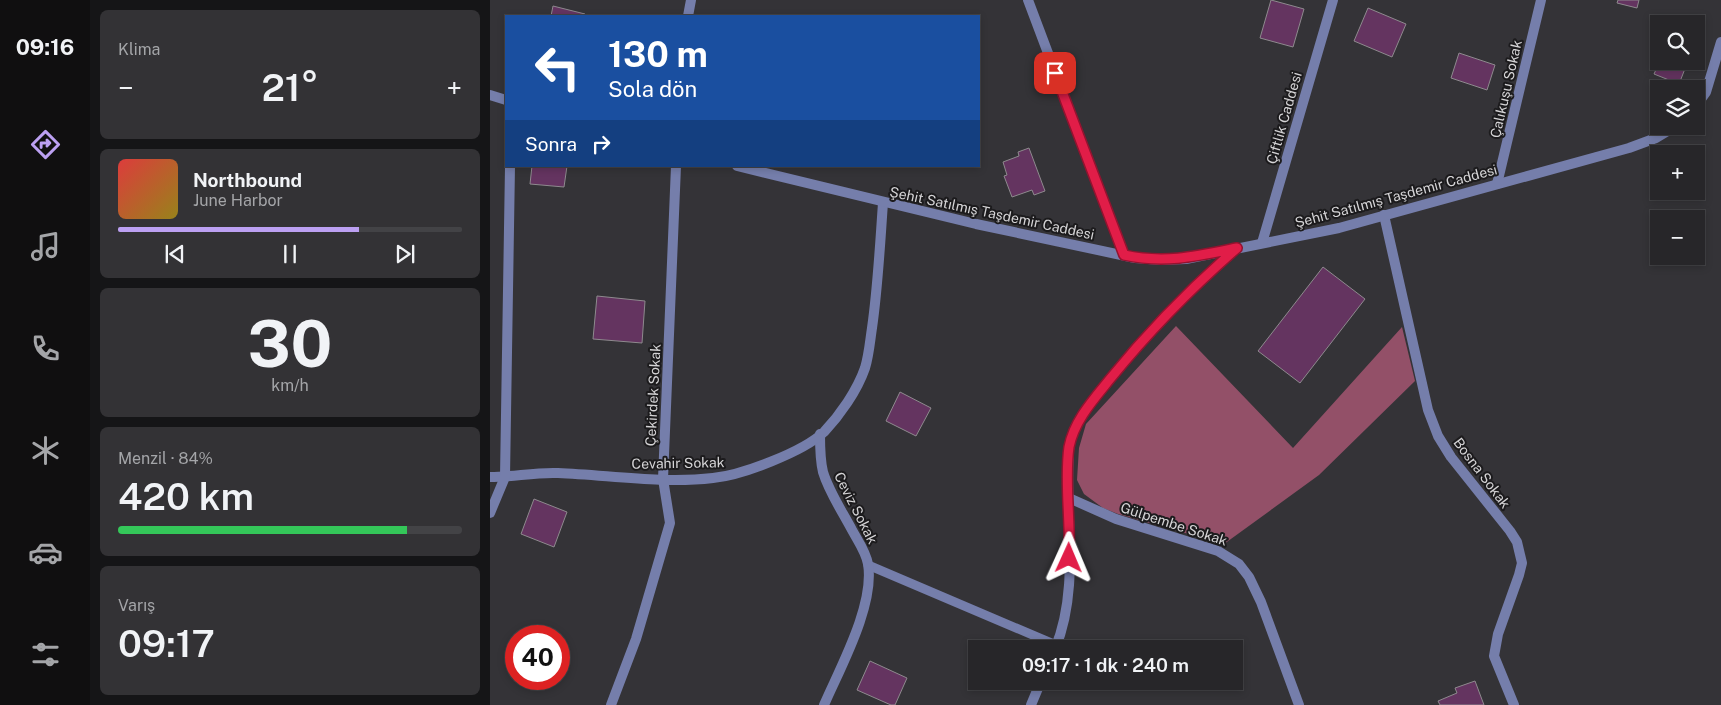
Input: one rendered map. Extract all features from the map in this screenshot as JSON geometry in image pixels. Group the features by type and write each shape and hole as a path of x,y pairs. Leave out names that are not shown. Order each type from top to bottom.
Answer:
{"street":[{"path":"688,15 691,0"},
{"path":"1028,0 1124,255"},
{"name":"Çiftlik Caddesi","path":"1262,243 1333,0"},
{"name":"Çalıkuşu Sokak","path":"1497,184 1541,0"},
{"path":"1705,94 1721,42"},
{"path":"490,95 505,100"},
{"name":"Şehit Satılmış Taşdemir Caddesi","path":"741,167 883,203 1124,255 1160,260 1186,259 1339,228 1630,148 1661,135"},
{"path":"490,513 506,477 510,167"},
{"name":"Çekirdek Sokak","path":"611,705 636,639 670,523 662,479 676,167"},
{"name":"Cevahir Sokak","path":"490,477 557,473 662,479 732,476 750,470 807,444 820,434 839,413 856,388 864,369 875,312 883,203"},
{"name":"Bosna Sokak","path":"1384,215 1428,410 1438,436 1450,457 1510,531 1521,553 1522,562 1519,575 1498,634 1494,656 1514,705"},
{"path":"1058,640 1068,596 1070,539 1069,448 1074,429 1088,407 1174,305 1237,248"},
{"name":"Ceviz Sokak","path":"820,434 820,455 823,472 830,490 863,548 868,564 866,599 858,626 824,705"},
{"name":"Gülpembe Sokak","path":"1069,498 1116,520 1218,551 1239,564 1250,577 1262,602 1299,705"},
{"path":"1031,705 1037,690"}],"lane":[{"path":"868,564 1040,640"}],"shaded area":[{"path":"1176,326 1293,448 1402,327 1415,381 1319,475 1224,544 1103,508 1084,494 1077,480 1079,448 1086,424"}],"building":[{"path":"1271,0 1304,9 1293,47 1260,38"},
{"path":"1618,0 1639,0 1637,8 1617,3"},
{"path":"553,6 585,14 585,15 551,15"},
{"path":"1368,8 1406,24 1392,57 1354,41"},
{"path":"1459,53 1495,65 1487,90 1451,78"},
{"path":"1656,70 1684,70 1681,80 1669,80 1654,74"},
{"path":"1029,148 1045,191 1034,195 1032,190 1012,197 1004,176 1007,175 1003,162 1019,156 1018,152"},
{"path":"532,167 567,167 564,187 530,184"},
{"path":"1323,267 1365,299 1300,383 1258,351"},
{"path":"597,296 645,301 642,343 593,339"},
{"path":"900,392 931,408 916,436 886,421"},
{"path":"534,499 567,512 554,547 521,534"},
{"path":"870,661 907,678 895,705 857,690"},
{"path":"1475,681 1484,705 1440,705 1438,701 1457,693 1455,688"}],"route":[{"path":"1055,73 1124,255 1160,260 1186,259 1237,248 1174,305 1118,369 1088,407 1074,429 1069,448 1069,558"}]}
